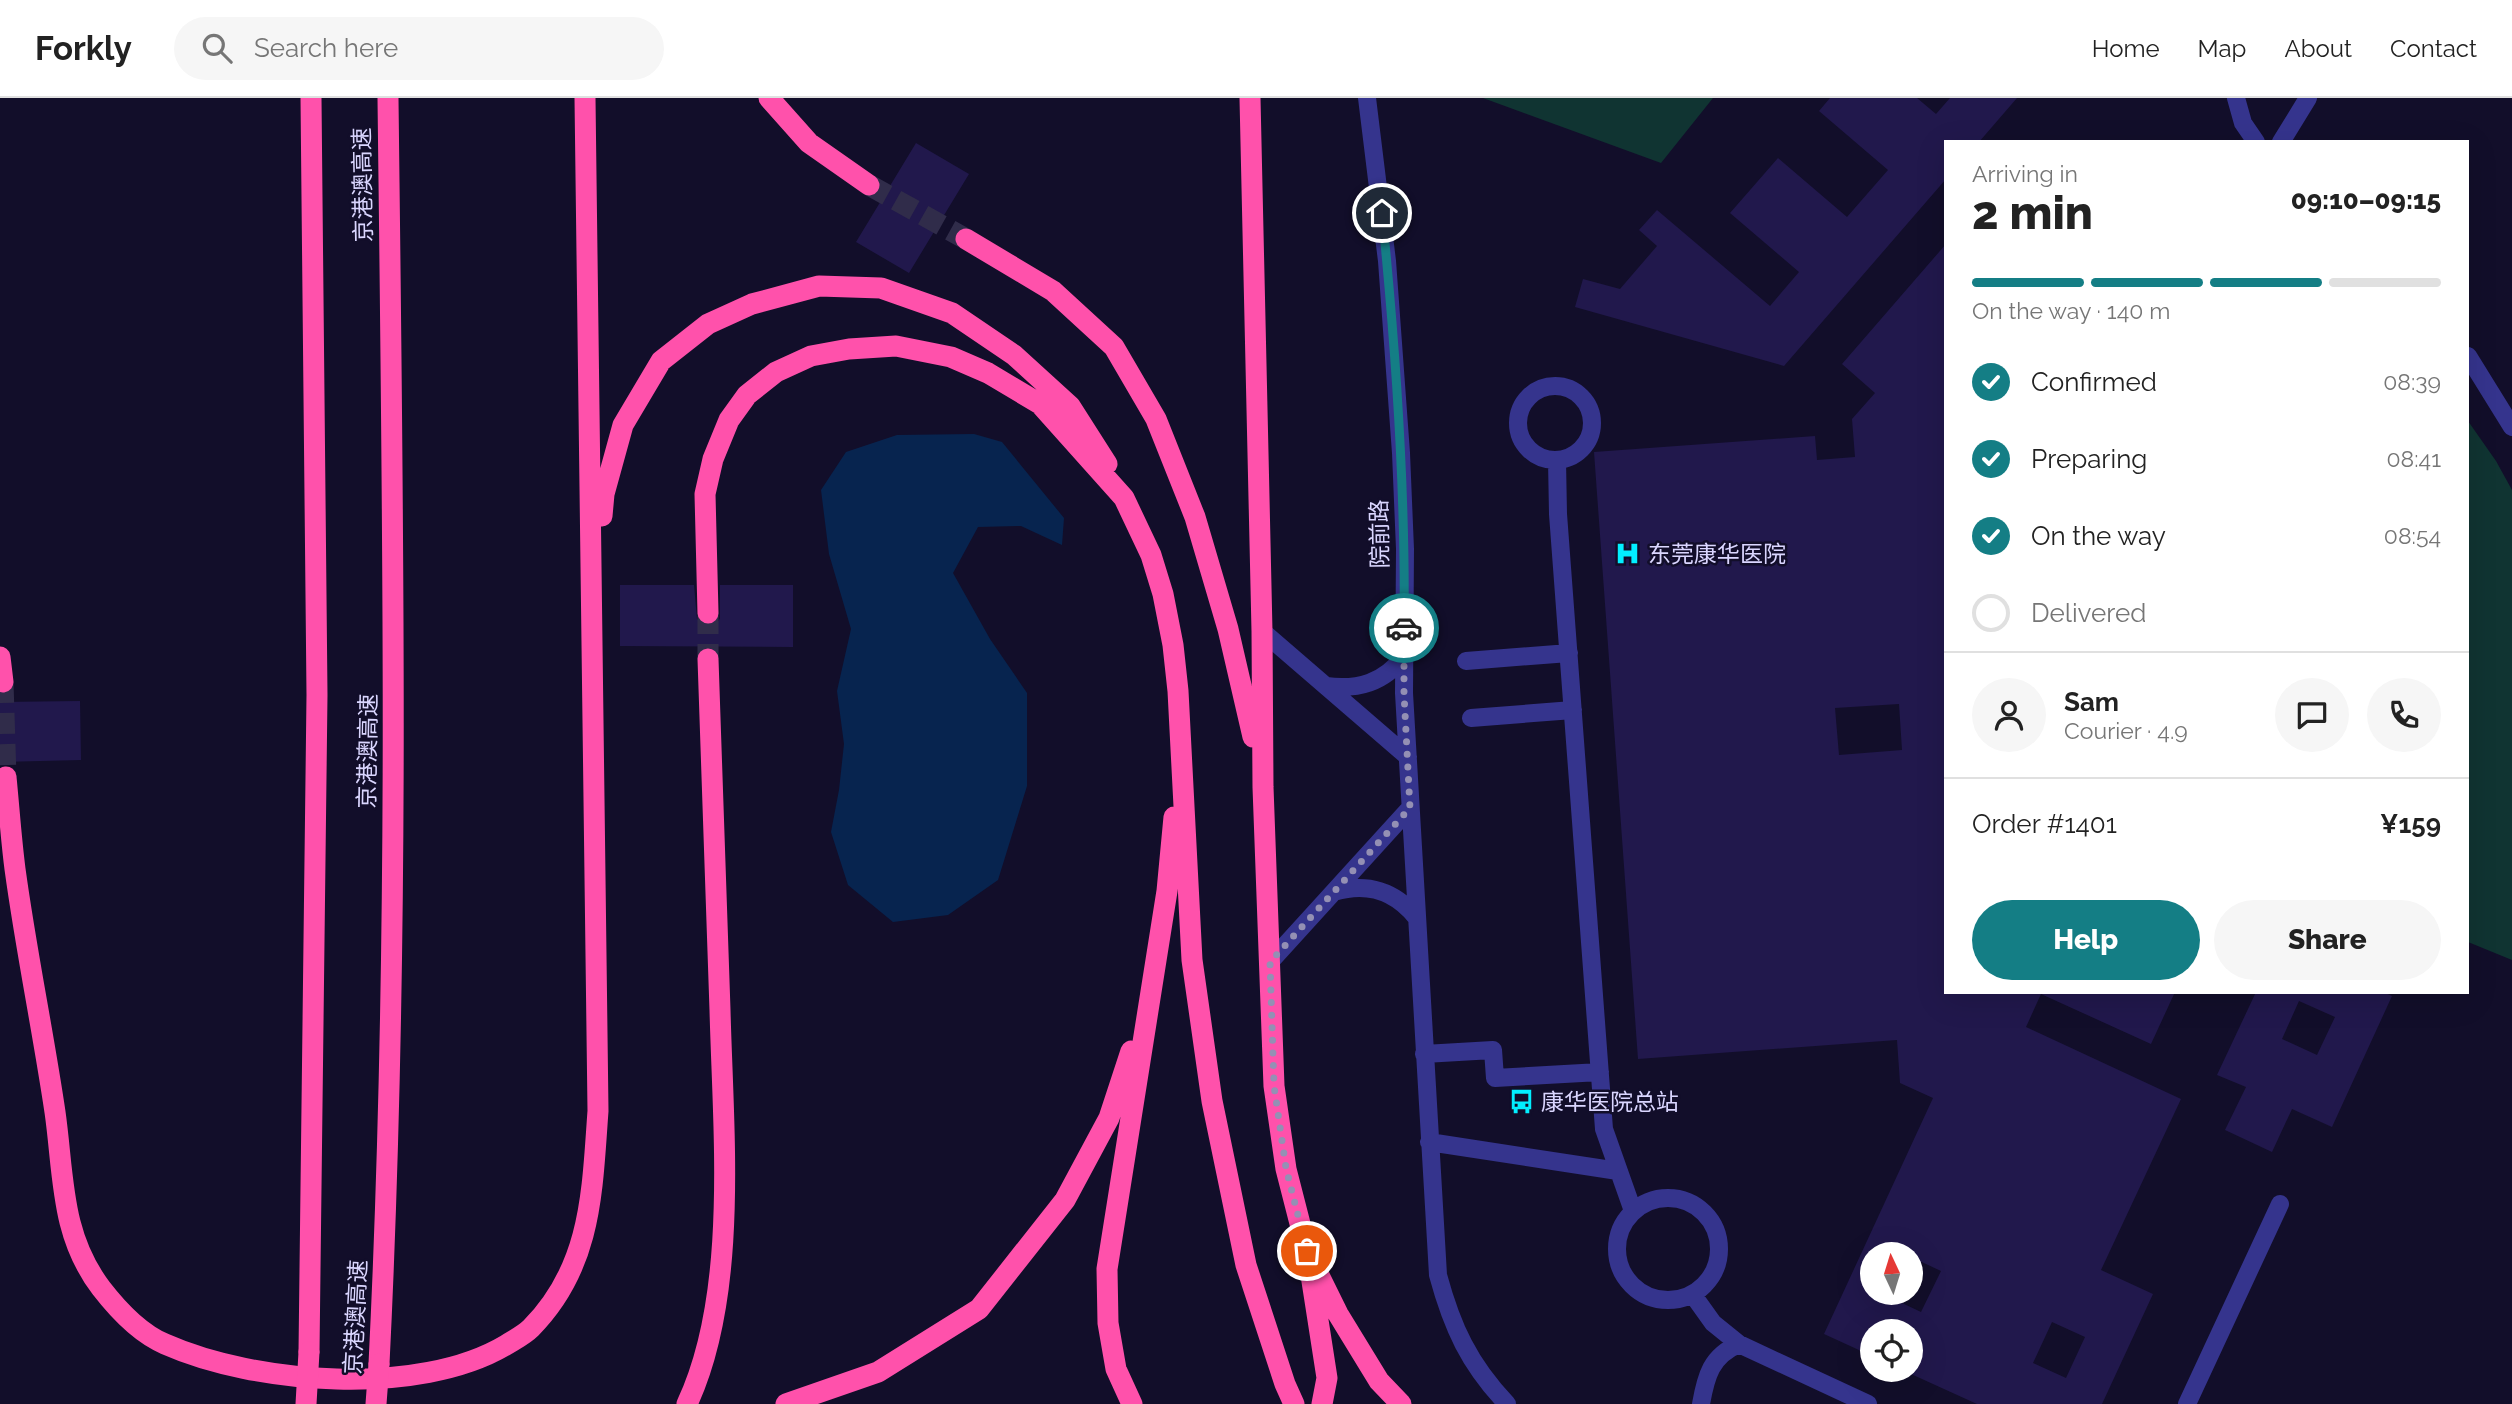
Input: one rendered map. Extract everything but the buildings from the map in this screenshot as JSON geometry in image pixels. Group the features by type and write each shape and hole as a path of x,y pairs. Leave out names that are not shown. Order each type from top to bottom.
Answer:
{"highway":[{"name":"京港澳高速","path":"306,1404 309,1352 317,695 311,98"},
{"name":"京港澳高速","path":"376,1404 387,1200 394,616 388,98"},
{"path":"6,777 15,867 55,1112 64,1198 73,1239 99,1286 128,1320 162,1343 206,1359 277,1373 334,1378 413,1376 454,1368 491,1354 529,1331 554,1301 570,1276 583,1242 592,1200 598,1111 585,98"},
{"path":"769,98 809,143 869,185"},
{"path":"1250,98 1263,787 1274,1086 1286,1168 1307,1251 1327,1378 1322,1404"},
{"path":"966,239 1053,291 1114,347 1156,419 1195,517 1221,604 1248,712 1263,787"},
{"path":"592,609 604,494 623,425 660,361 708,324 752,304 820,286 881,288 952,313 1014,355 1070,406 1099,449 1124,498 1151,555 1163,594 1178,691 1192,960 1212,1101 1246,1265 1294,1404"},
{"path":"708,613 705,494 713,459 729,420 747,395 776,372 811,356 849,349 896,346 951,357 988,373 1040,404 1124,498"},
{"path":"0,657 3,682"},
{"path":"687,1404 711,1334 720,1273 723,1213 722,1077 708,659"},
{"path":"1132,1404 1116,1369 1108,1323 1107,1269 1167,891 1181,753"},
{"path":"786,1404 878,1372 979,1309 1065,1200 1109,1118 1150,996"},
{"path":"1307,1251 1338,1314 1379,1381 1401,1404"}],"lane":[{"name":"院前路","path":"1367,98 1383,220 1395,357 1405,549 1404,656 1410,808 1438,1275 1449,1313 1465,1350 1487,1383 1507,1404"},
{"path":"2236,98 2243,122 2255,140"},
{"path":"2282,140 2308,98"},
{"path":"2469,358 2512,427"},
{"path":"1552,386 1573,390 1581,396 1587,405 1592,425 1585,445 1577,453 1558,460 1547,459 1528,449 1518,431 1520,410 1525,401 1541,388 1552,386"},
{"path":"1558,460 1559,514 1604,1129 1633,1212"},
{"path":"1262,631 1408,757"},
{"path":"1466,661 1569,653"},
{"path":"1326,686 1352,688 1376,681 1397,666 1404,656"},
{"path":"1471,718 1573,710"},
{"path":"1270,962 1410,808"},
{"path":"1334,892 1357,887 1380,890 1401,900 1416,917"},
{"path":"1424,1054 1493,1050 1495,1078 1600,1072"},
{"path":"1429,1142 1618,1171"},
{"path":"1667,1198 1691,1203 1710,1219 1719,1242 1717,1267 1711,1278 1693,1294 1669,1301 1657,1300 1645,1296 1626,1279 1617,1257 1619,1232 1633,1212 1654,1200 1667,1198"},
{"path":"2187,1404 2280,1204"},
{"path":"1693,1294 1713,1322 1739,1344 1868,1404"},
{"path":"1702,1404 1706,1380 1714,1361 1739,1344"}],"green space":[{"path":"1483,98 1713,98 1661,163"},
{"path":"2469,422 2512,490 2512,960 2469,942"}],"water":[{"path":"974,434 1002,442 1064,518 1062,545 1021,526 978,527 953,573 990,639 1027,693 1027,786 998,880 948,915 893,922 848,885 831,832 844,744 837,691 851,629 829,554 821,490 846,452 897,435"}],"tunnel":[{"path":"869,185 966,239"},
{"path":"708,613 708,659"},
{"path":"3,682 6,777"}],"way so far":[{"path":"1307,1251 1286,1168 1274,1086 1270,962 1410,808 1404,694 1404,628"}],"place":[{"name":"东莞康华医院","path":"1628,553"},
{"name":"康华医院总站","path":"1521,1101"}],"route":[{"path":"1382,213 1401,453 1405,549 1404,628"}]}
